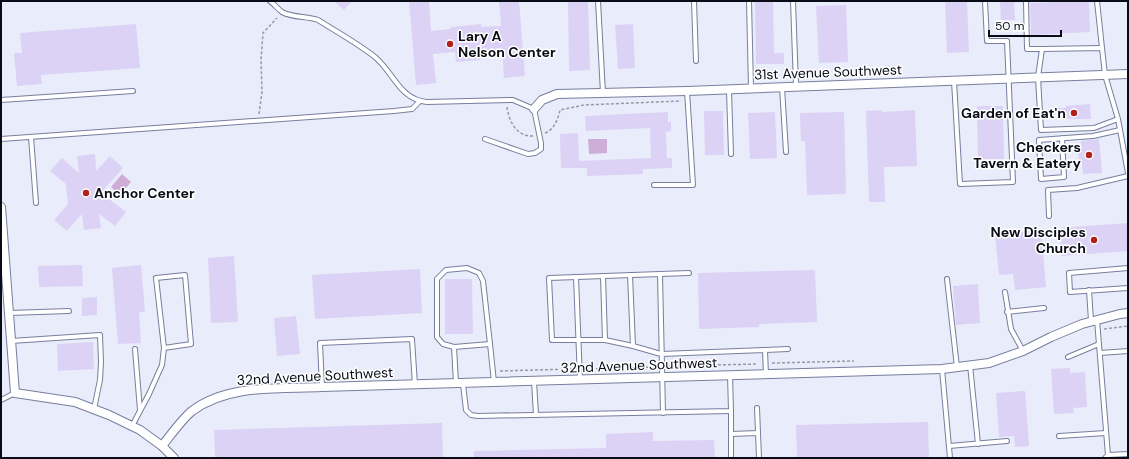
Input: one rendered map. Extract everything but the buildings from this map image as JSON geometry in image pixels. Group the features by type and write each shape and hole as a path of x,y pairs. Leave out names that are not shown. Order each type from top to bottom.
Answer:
{"street":[{"name":"31st Avenue Southwest","path":"534,109 542,100 557,94 728,90 796,86 1128,74"},
{"path":"1,207 15,393 75,402 110,414 140,430 162,446 174,458"},
{"name":"32nd Avenue Southwest","path":"162,446 191,412 209,400 229,393 254,390 942,369 989,362 1023,351 1082,324 1128,313"}],"lane":[{"path":"270,1 282,12 294,16 310,17 318,20 362,48 381,63 408,96 419,102 513,100 534,109 540,149 535,154 528,154 485,139"},
{"path":"598,1 602,93"},
{"path":"694,1 696,62"},
{"path":"749,1 751,88"},
{"path":"793,1 796,86"},
{"path":"954,81 960,184 1014,182 1007,41 987,41 986,1"},
{"path":"1026,1 1027,49 1102,48"},
{"path":"1097,1 1105,75 1118,119 1128,173"},
{"path":"1042,49 1038,77 1041,130 1094,128 1118,119"},
{"path":"782,87 786,152"},
{"path":"728,90 731,154"},
{"path":"1,100 133,91"},
{"path":"654,185 692,185 687,91"},
{"path":"1,139 394,111 412,108 419,102"},
{"path":"1062,138 1064,177 1041,179 1039,140 1062,138 1093,136 1120,130"},
{"path":"31,137 36,203"},
{"path":"1049,216 1048,190 1076,188 1128,176"},
{"path":"490,344 454,347 443,344 437,337 436,279 446,270 467,268 479,273 483,281 495,383"},
{"path":"1128,268 1069,273 1070,292 1128,288"},
{"path":"689,273 549,278 552,340 605,340 661,354 788,350"},
{"path":"660,274 663,413"},
{"path":"132,426 162,365 164,348 156,278 185,275 191,344 164,348"},
{"path":"630,275 633,346"},
{"path":"603,276 605,340"},
{"path":"576,277 580,380"},
{"path":"947,279 956,367"},
{"path":"1089,290 1094,320 1098,329 1107,457 1128,454"},
{"path":"1005,292 1007,312 1011,329 1023,351"},
{"path":"1007,312 1044,308"},
{"path":"9,313 69,311"},
{"path":"11,341 100,335 100,380 94,409"},
{"path":"322,388 320,343 412,339 415,385"},
{"path":"1068,357 1099,344"},
{"path":"454,347 466,410 471,414 478,416 731,412"},
{"path":"135,349 140,411"},
{"path":"765,350 766,374"},
{"path":"1100,353 1128,351"},
{"path":"970,365 978,444"},
{"path":"942,369 950,458"},
{"path":"730,376 731,458"},
{"path":"534,381 536,415"},
{"path":"1,400 15,393"},
{"path":"757,408 759,458"},
{"path":"731,434 758,433"},
{"path":"1059,436 1106,433"},
{"path":"949,446 1007,441"}],"path":[{"path":"257,121 262,92 261,60 263,33 282,12"},
{"path":"507,107 509,119 515,128 523,134 531,137 548,132 554,125 560,110 584,105 688,101"},
{"path":"1098,329 1128,326"},
{"path":"493,372 854,361"}],"shaded area":[{"path":"588,139 607,139 607,153 589,154"},
{"path":"122,174 131,182 120,195 111,187"}],"place":[{"name":"Lary A Nelson Center","path":"450,44"},
{"name":"Garden of Eat'n","path":"1074,113"},
{"name":"Checkers Tavern & Eatery","path":"1089,155"},
{"name":"Anchor Center","path":"86,193"},
{"name":"New Disciples Church","path":"1094,240"}]}
